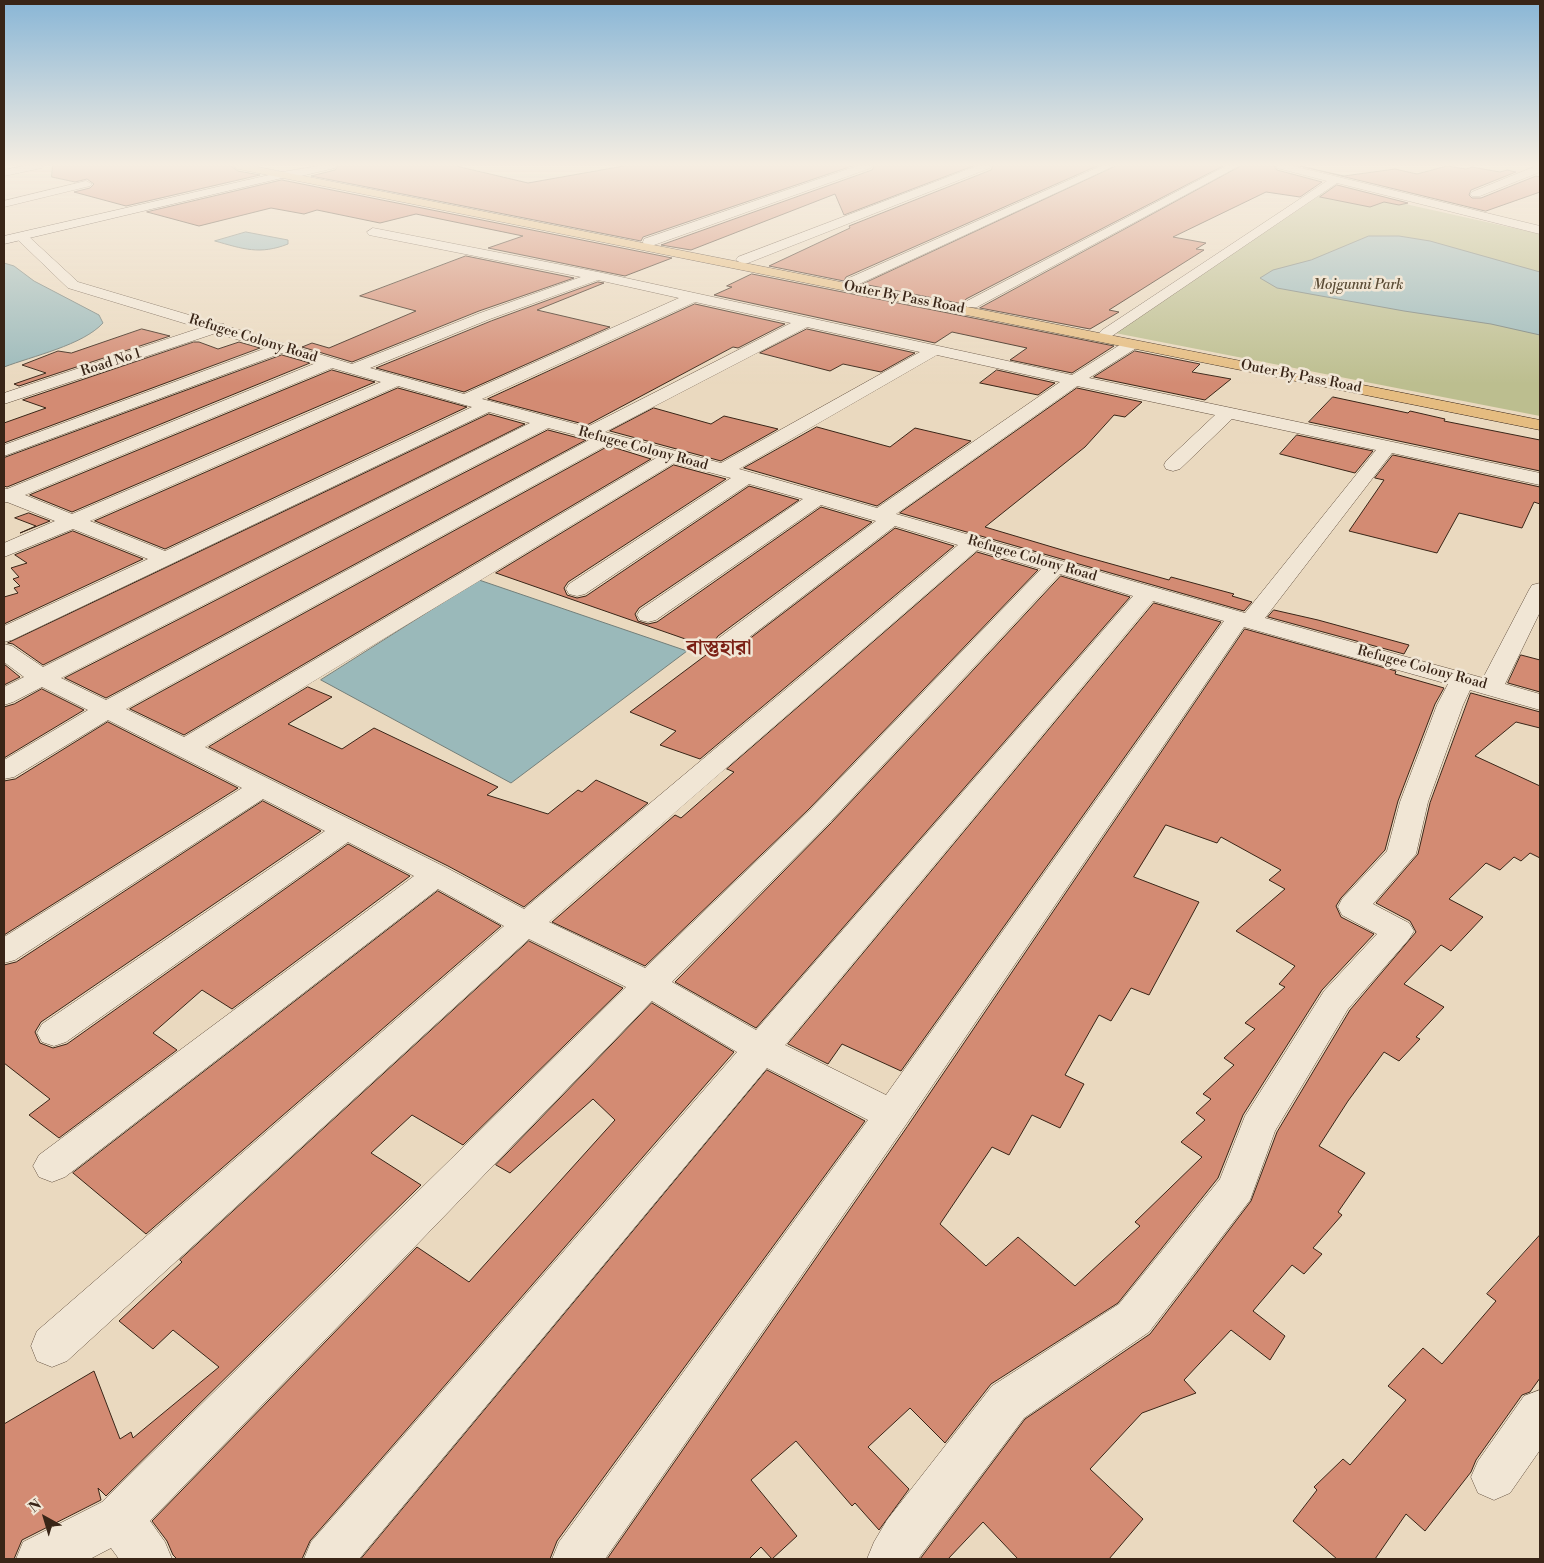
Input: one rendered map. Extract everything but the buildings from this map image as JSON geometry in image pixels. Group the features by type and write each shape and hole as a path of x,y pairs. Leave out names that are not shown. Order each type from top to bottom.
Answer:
{"main road":[{"name":"Outer By Pass Road","path":"613,239 1540,425"},
{"name":"Outer By Pass Road","path":"633,239 972,304 1107,333 1540,418"}],"street":[{"name":"Refugee Colony Road","path":"12,239 73,284 331,363 398,380 596,437 723,470 1148,593 1540,702"},
{"path":"408,239 598,276 1387,448 1540,479"},
{"path":"648,242 657,239"},
{"path":"743,260 797,239"},
{"path":"852,282 947,239"},
{"path":"972,304 1096,239"},
{"path":"1107,333 1247,239"},
{"path":"354,369 485,316 598,276"},
{"path":"465,400 694,297"},
{"path":"4,771 108,709 806,321"},
{"name":"Road No 1","path":"4,399 219,328"},
{"path":"727,644 886,517 1075,380 1132,344"},
{"path":"4,452 282,348"},
{"path":"723,470 935,350"},
{"path":"5,495 331,363"},
{"path":"4,551 398,380"},
{"path":"4,635 487,406"},
{"path":"1173,465 1228,413"},
{"path":"4,697 546,422"},
{"path":"576,1559 1245,619 1387,448"},
{"path":"186,748 672,456"},
{"path":"577,589 746,477"},
{"path":"5,495 167,559"},
{"path":"648,615 818,498"},
{"path":"52,1346 526,924 973,543"},
{"path":"40,1559 119,1519 649,984 820,816 1057,566"},
{"path":"891,1559 904,1537 1008,1402 1134,1318 1236,1188 1258,1127 1336,1000 1398,931 1354,907 1401,854 1414,802 1450,705 1477,683 1540,590"},
{"path":"328,1559 1148,593"},
{"path":"4,651 42,678 186,748 436,875 526,924 649,984 761,1049 892,1115"},
{"path":"4,952 262,787"},
{"path":"54,1033 346,830"},
{"path":"52,1166 436,875"},
{"path":"1494,1477 1540,1412"},
{"path":"119,1519 148,1559"}],"green space":[{"name":"Mojgunni Park","path":"1255,239 1540,239 1540,416 1115,333"}],"water":[{"path":"222,239 282,239 288,240 288,244 269,249 252,250 215,241"},
{"path":"1362,239 1417,239 1540,272 1540,335 1491,324 1404,311 1277,288 1260,278 1273,270 1311,260"},
{"path":"4,263 14,266 34,281 99,315 103,323 94,331 71,344 4,367"},
{"path":"479,580 687,651 511,783 321,680"}],"district":[{"name":"বাস্তুহারা","path":"719,649"}]}
